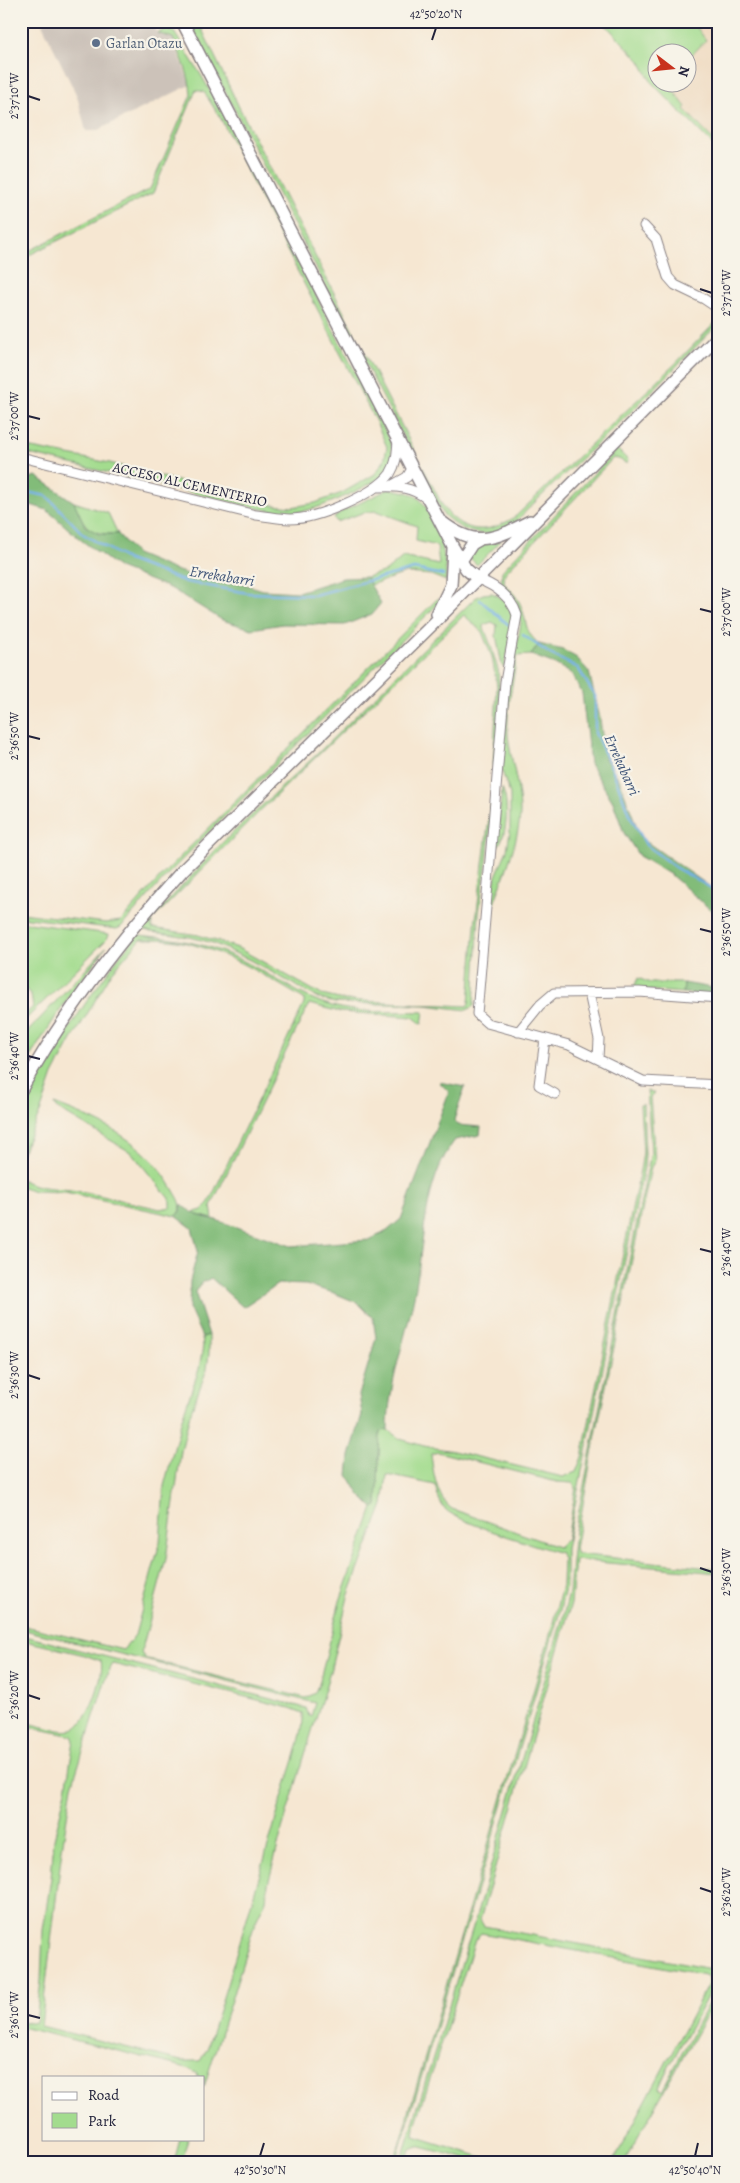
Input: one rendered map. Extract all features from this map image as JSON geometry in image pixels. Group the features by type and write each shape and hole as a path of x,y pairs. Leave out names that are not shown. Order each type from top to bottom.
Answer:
{"main road":[{"path":"182,21 453,547 471,574 478,579"},
{"path":"21,1090 68,1012 98,971 153,903 229,824 431,626 719,336"},
{"path":"461,561 472,544 479,540 509,532 540,515"},
{"path":"438,518 463,536 479,540"},
{"path":"431,626 443,605 451,585 453,547"}],"street":[{"path":"644,226 656,239 668,277 675,285 704,299 719,309"},
{"path":"388,482 397,459 398,440"},
{"name":"ACCESO AL CEMENTERIO","path":"21,457 256,515 291,519 319,515 388,482"},
{"path":"388,482 407,477 412,469"},
{"path":"388,482 420,493 429,501"},
{"path":"478,579 498,588 510,600 517,615 505,682 477,1014 487,1023 569,1046 643,1081 719,1085"},
{"path":"518,1032 540,1005 554,993 639,992 719,998"},
{"path":"589,993 599,1039 598,1059"},
{"path":"545,1039 539,1085 554,1094"}],"shaded area":[{"path":"49,21 154,21 157,33 173,38 190,85 96,131 86,131 77,96 42,24"},
{"path":"692,21 719,21 719,146 683,109 686,107 674,92 698,92 698,48 706,40"}],"green space":[{"path":"189,21 198,21 239,107 441,503 448,513 464,525 481,529 490,528 499,526 516,516 674,365 719,319 719,323 638,405 546,491 510,528 482,534 466,530 443,514"},
{"path":"602,21 692,21 706,40 698,48 698,42 648,42 648,76 640,61"},
{"path":"167,29 174,32 222,112 390,440 392,457 390,466 380,478 361,489 315,508 290,512 261,509 21,452 21,446 110,463 264,504 292,507 315,503 342,493 375,474 384,461 387,447 376,422 221,119 204,92 196,90 153,193 21,259 21,255 150,189 191,95 187,73 173,38 157,33"},
{"path":"661,92 674,92 686,107 684,109 719,146 719,151"},
{"path":"617,449 628,460 627,464 613,458 505,573 504,583 520,603 530,635 539,644 531,655 517,656 510,696 508,736 519,793 519,823 509,862 491,912 488,912 496,876 507,850 510,831 510,794 502,771 508,691 521,623 517,603 501,583 502,571"},
{"path":"36,476 74,502 85,526 99,534 118,534 136,554 172,569 223,583 241,583 263,590 298,592 343,578 366,577 381,603 372,614 345,625 283,624 252,629 222,620 172,589 119,568 81,540 47,510 21,502 21,481"},
{"path":"389,489 412,494 420,499 427,508 442,546 445,559 446,581 431,575 406,573 371,585 366,577 386,571 403,557 439,565 437,546 416,541 417,526 376,511 362,513 337,522 334,518 339,513"},
{"path":"74,502 108,513 118,534 100,533 89,528"},
{"path":"501,541 477,565 468,556 480,545"},
{"path":"492,593 503,599 509,607 513,625 504,667 502,666 496,635 497,625 492,622 483,625 498,670 500,695 496,772 487,862 479,912 474,1006 467,1010 425,1005 335,1003 320,999 250,960 213,943 142,929 224,841 315,756 475,598 483,594","holes":["464,615 482,632 492,657 497,686 492,795 475,926 469,1003 467,1006 343,1000 322,995 238,948 198,935 152,928 152,920 262,809"]},
{"path":"438,598 439,601 436,606 208,833 121,927 117,929 21,917 21,913 106,923 121,921 164,873"},
{"path":"539,644 563,650 577,658 589,672 600,718 605,759 619,779 641,838 709,886 719,897 719,917 671,875 639,856 624,833 613,802 590,764 582,693 572,674 555,664 531,655"},
{"path":"502,788 506,802 506,826 498,846 497,841"},
{"path":"21,922 109,934 107,939 21,1024 21,1018 33,1007 31,995 21,984"},
{"path":"138,935 168,938 210,947 251,965 321,1003 343,1009 424,1012 422,1024 413,1017 340,1012 309,1004 211,1206 213,1219 191,1213 202,1210 209,1202 304,1004 304,999 273,981 243,964 210,950 176,941 141,939 112,972 70,1043 53,1075 41,1110 21,1155 21,1108 38,1076 87,1001 120,955"},
{"path":"106,947 64,1004 21,1071 21,1039"},
{"path":"638,978 650,983 684,983 683,993 633,989"},
{"path":"684,983 719,989 719,996 683,993"},
{"path":"439,1082 465,1087 454,1120 458,1125 481,1127 480,1135 455,1140 444,1156 436,1175 426,1215 414,1297 391,1396 388,1430 380,1431 377,1506 373,1508 359,1494 348,1475 350,1456 362,1414 359,1395 376,1338 373,1318 358,1303 334,1293 306,1285 278,1284 243,1307 211,1278 200,1284 195,1292 209,1335 202,1337 189,1308 190,1281 198,1251 192,1228 176,1216 181,1210 182,1204 200,1216 291,1246 369,1240 387,1231 401,1219 449,1092"},
{"path":"647,1090 654,1093 650,1097 655,1161 651,1167 592,1454 575,1549 577,1554 719,1569 719,1573 575,1560 571,1604 480,1920 484,1926 711,1969 719,1964 719,1975 665,2074 659,2088 662,2091 719,1983 719,1993 624,2162 613,2162 707,1986 709,1978 705,1975 481,1933 475,1940 415,2126 414,2136 498,2162 478,2162 417,2146 410,2149 406,2162 401,2162 473,1927 569,1593 575,1530 651,1152"},
{"path":"54,1104 107,1127 136,1146 150,1158 162,1172 179,1199 181,1206 176,1216 65,1192 35,1191 21,1187 21,1179 42,1187 87,1193 160,1209 171,1207 171,1201 132,1153 56,1108"},
{"path":"643,1104 644,1167 566,1549 566,1584 559,1614 396,2162 394,2162 550,1635 562,1585 563,1559 560,1553 517,1540 453,1515 443,1506 435,1485 387,1475 383,1505 348,1597 330,1672 282,1830 268,1884 266,1900 255,1923 205,2084 205,2076 197,2076 198,2074 187,2068 21,2027 21,2021 36,2022 41,1980 43,1930 51,1878 54,1839 66,1790 74,1740 72,1736 21,1725 21,1721 47,1728 72,1730 84,1719 89,1710 98,1688 102,1668 101,1661 85,1655 21,1640 21,1635 306,1708 309,1716 311,1716 315,1703 21,1629 21,1625 123,1650 135,1635 160,1542 164,1486 182,1418 199,1369 203,1346 202,1337 209,1335 207,1369 190,1414 181,1451 166,1559 141,1653 146,1659 306,1698 315,1693 319,1684 340,1601 373,1508 377,1505 380,1430 388,1430 400,1439 424,1446 563,1477 576,1472 582,1457 643,1152 640,1105","holes":["438,1452 557,1482 572,1483 576,1487 567,1539 558,1547 452,1509 447,1505 439,1492 431,1454","113,1664 290,1708 303,1713 296,1755 207,2049 200,2061 181,2061 41,2026 62,1849 72,1786 108,1672"]},
{"path":"180,2140 188,2140 182,2162 174,2162"}],"waterway":[{"name":"Errekabarri","path":"21,491 47,496 83,534 128,560 186,582 248,593 314,595 414,569 443,575"},
{"name":"Errekabarri","path":"480,600 511,627"},
{"name":"Errekabarri","path":"523,635 550,654 578,668 595,696 595,733 613,771 629,814 646,845 676,868 711,888 719,898"}],"place":[{"name":"Garlan Otazu","path":"96,43"}]}
